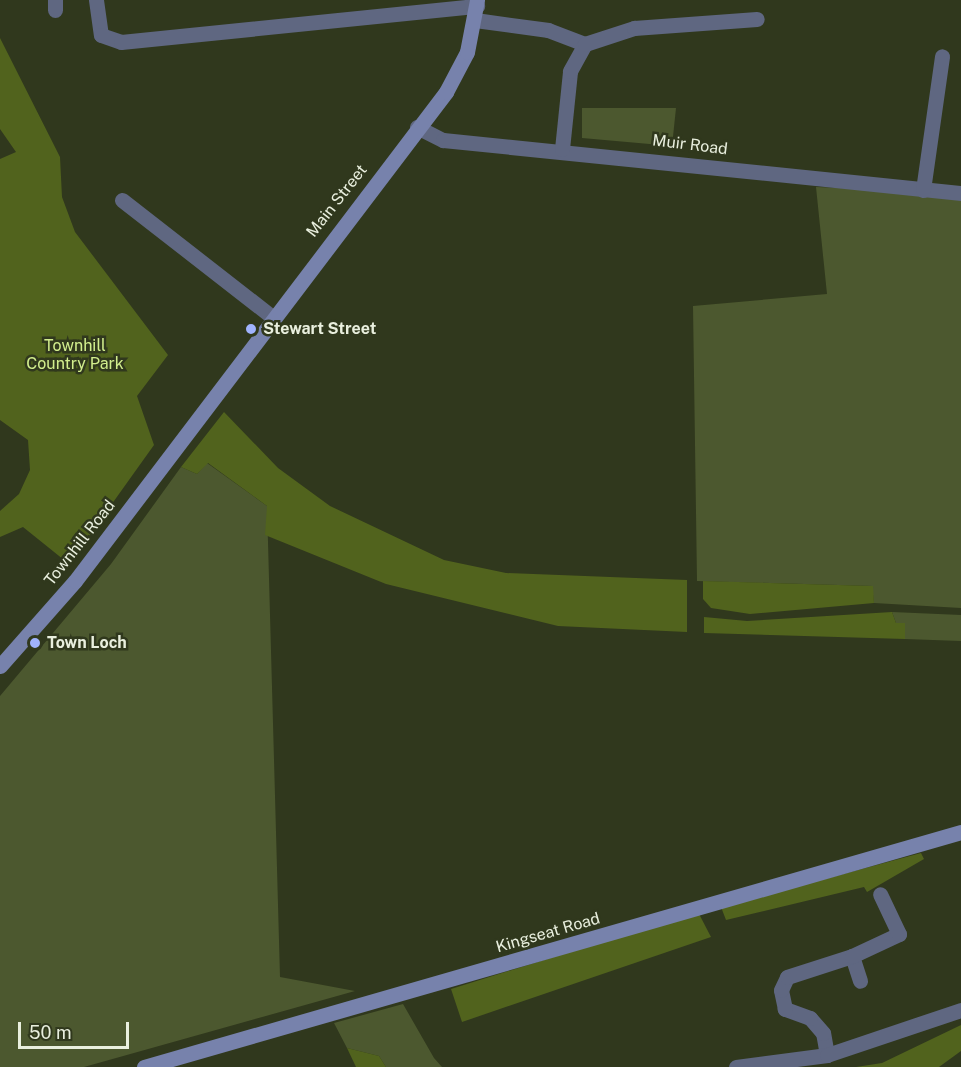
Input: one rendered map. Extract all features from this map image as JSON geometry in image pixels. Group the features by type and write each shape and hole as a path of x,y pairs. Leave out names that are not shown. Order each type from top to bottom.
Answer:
{"street":[{"path":"96,0 97,25 110,40 476,9 548,30 585,44 634,28 757,19"},
{"name":"Main Street","path":"211,395 459,71 476,9"},
{"path":"562,149 570,71 585,44"},
{"path":"923,190 942,56"},
{"name":"Muir Road","path":"417,127 442,140 562,149 961,193"},
{"path":"122,200 271,316"},
{"name":"Townhill Road","path":"0,666 75,581 211,395"},
{"name":"Kingseat Road","path":"144,1067 961,832"},
{"path":"827,1055 823,1033 810,1018 785,1009 781,990 787,977 852,956 899,934 880,894"},
{"path":"852,956 860,981"},
{"path":"736,1067 827,1055 961,1010"}],"green space":[{"name":"Townhill Country Park","path":"0,38 60,157 62,197 75,232 168,355 137,396 154,445 69,564 23,527 0,537 0,511 19,494 30,470 28,440 0,420 0,159 16,152 0,129"},
{"path":"582,108 676,108 672,146 582,138"},
{"path":"816,187 961,193 961,608 874,603 872,586 697,581 693,306 827,294"},
{"path":"224,412 278,468 330,506 444,560 506,573 687,580 687,632 558,626 386,584 265,535 267,506 208,463 197,474 181,467"},
{"path":"207,463 267,506 280,977 355,991 84,1067 0,1067 0,696 111,564 181,467 197,474"},
{"path":"703,581 873,586 874,603 750,614 711,608 703,599"},
{"path":"892,612 961,615 961,641 905,639 905,623 896,623"},
{"path":"892,612 896,623 905,623 905,639 704,633 704,617 747,621"},
{"path":"921,853 924,859 867,892 864,887 726,920 721,907"},
{"path":"698,912 711,937 462,1022 451,989"},
{"path":"403,1004 434,1058 442,1067 386,1067 379,1056 347,1048 334,1023"},
{"path":"961,1025 961,1051 939,1067 856,1067 882,1063"},
{"path":"347,1048 379,1056 386,1067 356,1067"}],"place":[{"name":"Stewart Street","path":"251,329"},
{"name":"Town Loch","path":"35,643"}]}
